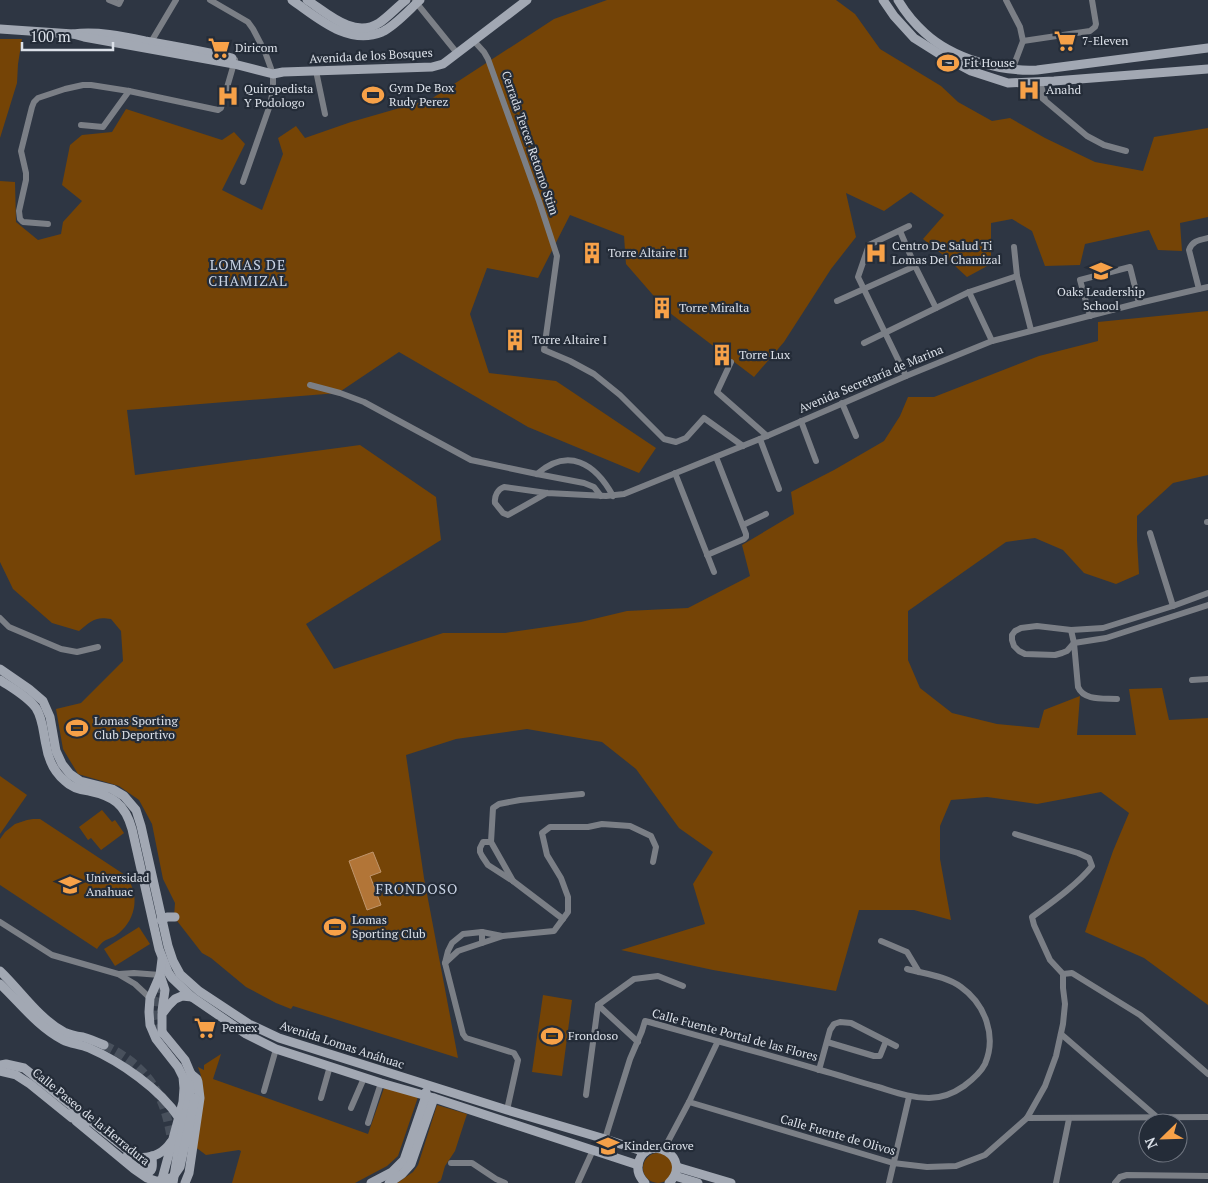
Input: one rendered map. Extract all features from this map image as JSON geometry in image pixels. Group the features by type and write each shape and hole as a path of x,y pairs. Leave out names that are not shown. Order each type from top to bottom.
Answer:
{"main road":[{"path":"292,0 335,29 352,35 366,36 381,32 390,27 417,1"},
{"path":"307,0 341,23 353,28 364,28 378,23 406,0"},
{"name":"Avenida de los Bosques","path":"0,29 112,35 182,47 276,72 432,67 443,64 527,0"},
{"path":"883,0 914,38 971,71 1008,82 1040,82 1208,69"},
{"path":"891,12 893,3 899,2 924,33 944,47 993,67 1012,70 1072,66 1208,48"},
{"name":"Avenida de los Bosques","path":"73,34 84,38 235,62"},
{"path":"1085,64 1081,71 1082,77 1085,79"},
{"path":"1070,80 1075,73 1072,66"},
{"name":"Avenida Lomas Anáhuac","path":"0,669 29,689 42,701 50,717 59,757 70,774 80,780 112,789 124,796 136,810 170,955 180,974 199,991 249,1024 279,1038 645,1152"},
{"name":"Avenida Lomas Anáhuac","path":"0,680 24,696 35,707 42,720 46,746 51,761 64,781 77,789 108,797 118,803 125,811 132,828 162,958 172,978 192,997 246,1034 276,1049 638,1165"},
{"path":"136,810 143,822 156,872"},
{"path":"161,920 167,917 175,917"},
{"path":"161,1183 184,1098 183,1077 178,1067 158,1042 149,1018 150,998 160,975 162,958"},
{"path":"0,971 34,1007 57,1027 67,1034 90,1039 104,1045"},
{"path":"160,975 165,990 162,1032 185,1060 191,1074 191,1090 173,1183"},
{"path":"0,984 28,1013 64,1041 87,1047 143,1080 166,1100 179,1118"},
{"path":"162,1014 175,999 182,996 192,997"},
{"name":"Calle Paseo de la Herradura","path":"0,1065 6,1064 24,1068 136,1158 152,1156 166,1148 173,1140"},
{"name":"Calle Paseo de la Herradura","path":"0,1071 16,1074 134,1169 156,1181 172,1177 180,1167 195,1098 195,1087 191,1074"},
{"path":"186,1183 200,1098 197,1079 191,1074"},
{"path":"430,1097 426,1092 428,1089 432,1088 443,1094 448,1091"},
{"path":"371,1183 392,1172 404,1160 430,1097"},
{"path":"389,1183 402,1174 411,1164 430,1097"},
{"path":"68,1114 74,1116 145,1172 148,1172"},
{"path":"645,1183 638,1172 638,1165 640,1158 645,1152 652,1149 664,1149 670,1153 675,1160 674,1176"},
{"path":"148,1172 152,1168 152,1156"},
{"path":"148,1172 150,1183"},
{"path":"674,1176 698,1183"},
{"path":"674,1176 731,1183"}],"street":[{"path":"109,0 119,4 121,0"},
{"path":"151,42 176,0"},
{"path":"210,0 248,22 276,72 270,105 243,182"},
{"path":"1006,0 1020,27 1023,41 1012,70"},
{"path":"1023,41 1090,31 1096,24 1092,0"},
{"path":"417,1 458,53"},
{"name":"Cerrada Tercer Retorno Stim","path":"474,41 488,59 557,256 544,350 594,374 620,395 664,439 676,442 686,438 704,418 743,446"},
{"path":"48,224 23,222 20,219 19,211 26,180 26,172 20,151 34,102 38,98 65,89 91,85 218,110 221,108 235,62"},
{"path":"316,71 325,114"},
{"path":"1023,82 1087,136 1104,145 1126,150"},
{"path":"1040,82 1046,101"},
{"path":"81,125 103,127 129,91"},
{"path":"906,376 858,277 869,245 908,226"},
{"path":"900,230 936,308"},
{"path":"1199,289 1189,250 1191,244 1208,238"},
{"path":"1014,247 1017,276 1031,330"},
{"path":"837,301 915,266"},
{"path":"1090,316 1080,280 1130,267 1139,303"},
{"path":"864,343 968,292 1017,276"},
{"name":"Avenida Secretaría de Marina","path":"547,493 508,515 503,513 494,503 499,490 504,487 547,493 601,496 624,494 992,341 1208,287"},
{"path":"968,292 992,341"},
{"path":"731,362 717,392 767,436"},
{"path":"310,385 364,402 471,460 584,483 594,487 601,496"},
{"path":"842,403 856,436"},
{"path":"801,421 816,461"},
{"path":"760,439 779,489"},
{"path":"707,555 744,540 746,537 716,457"},
{"path":"537,474 551,464 563,460 575,461 586,465 603,479 613,496"},
{"path":"675,473 714,572"},
{"path":"743,525 766,514"},
{"path":"1150,533 1173,606"},
{"path":"1208,593 1102,628 1071,630 1028,626 1015,631 1012,640 1014,646 1025,654 1062,654 1074,643 1106,638 1208,605"},
{"path":"0,618 9,627 61,649 77,652 98,646"},
{"path":"1071,630 1080,692 1089,697 1117,699"},
{"path":"1192,680 1208,679"},
{"path":"512,881 491,842 493,808 499,804 520,800 582,794"},
{"path":"445,963 458,951 503,936 554,930 563,919 568,912 568,897 561,878 547,855 542,833 550,827 588,827 602,824 630,826 651,836 656,847 653,862"},
{"path":"1014,834 1078,853 1089,858 1092,866 1049,905 1032,917 1050,960 1063,974 1072,973 1140,1015 1208,1074"},
{"path":"491,842 482,842 480,848 482,856 488,865 563,919"},
{"path":"0,922 52,955 118,974 134,984 150,998"},
{"path":"503,936 482,932 464,934 452,942 445,963 463,1034 466,1038 514,1053 517,1056 518,1060 507,1110"},
{"path":"482,932 482,943"},
{"path":"881,941 907,952 919,972"},
{"path":"452,942 458,951"},
{"name":"Calle Fuente Portal de las Flores","path":"604,1139 630,1059 645,1021 909,1097 930,1098 944,1096 958,1090 973,1080 984,1064 990,1043 983,1011 961,987 949,980 908,969"},
{"path":"118,974 160,975"},
{"name":"Calle Fuente de Olivos","path":"688,1102 893,1163 927,1167 956,1166 985,1154 1027,1118 1045,1086 1056,1056 1061,1034 1065,1004 1063,974"},
{"path":"586,1095 598,1004 634,979 658,976 683,986"},
{"path":"598,1004 638,1042"},
{"path":"820,1070 830,1030 834,1024 840,1022 851,1023 896,1046"},
{"path":"1061,1034 1152,1113"},
{"path":"664,1149 718,1041"},
{"path":"827,1042 874,1056 880,1056 886,1041"},
{"path":"264,1091 276,1049"},
{"path":"321,1098 330,1066"},
{"path":"351,1108 364,1078"},
{"path":"368,1123 381,1083"},
{"path":"889,1183 909,1097"},
{"path":"1188,1117 1208,1117"},
{"path":"1027,1118 1138,1118"},
{"path":"1056,1183 1069,1119"},
{"path":"578,1183 593,1150"},
{"path":"451,1163 472,1163 495,1181 505,1183"},
{"path":"1115,1183 1120,1177 1126,1175 1208,1176"}],"shaded area":[{"path":"607,0 836,0 855,14 880,49 941,86 958,102 992,121 1010,118 1045,138 1095,162 1143,171 1154,137 1208,128 1208,217 1180,223 1182,251 1158,250 1149,230 1085,244 1080,265 1045,266 1032,231 1012,219 991,223 991,264 967,277 923,239 944,215 911,192 884,211 846,193 856,237 831,269 784,342 754,377 666,310 626,264 624,236 570,215 538,278 487,268 470,314 489,373 556,381 656,448 639,473 528,427 399,352 338,393 127,410 135,475 360,445 436,497 441,540 306,624 334,669 443,633 505,633 581,622 627,611 688,608 750,576 742,545 794,514 791,492 884,441 900,416 908,397 934,397 1039,356 1098,341 1098,322 1208,311 1208,475 1173,483 1137,516 1139,574 1116,584 1084,573 1063,550 1035,538 1006,542 908,611 908,660 920,688 952,713 997,724 1039,728 1044,710 1080,696 1077,735 1136,735 1129,689 1162,688 1169,720 1208,718 1208,1005 1144,958 1085,932 1113,851 1129,813 1101,792 1037,804 987,797 951,800 940,826 940,859 951,920 914,910 859,910 836,991 713,970 621,950 705,924 693,884 713,852 679,828 636,769 602,742 527,729 456,739 406,755 424,878 458,1058 293,1006 291,1009 276,1003 246,987 211,958 202,953 174,917 175,903 163,879 152,824 139,800 119,786 78,774 63,749 56,709 81,703 123,661 121,631 111,619 106,618 94,620 79,631 52,623 13,589 0,562 0,181 15,182 16,222 38,240 61,234 63,222 82,201 62,185 70,145 82,135 112,132 126,109 222,140 234,132 245,144 222,190 262,210 283,154 278,138 296,126 305,138 351,122 431,99 554,19"},
{"path":"0,39 22,39 17,83 0,138"},
{"path":"0,776 27,795 0,834"},
{"path":"102,810 112,822 115,820 124,833 101,850 91,838 88,840 79,827"},
{"path":"40,819 125,875 130,882 133,890 134,905 130,920 119,933 105,941 97,949 0,885 0,839 15,824"},
{"path":"373,852 381,872 370,876 381,905 367,910 349,861"},
{"path":"139,927 150,944 115,966 104,949"},
{"name":"Frondoso","path":"543,995 572,1000 562,1076 532,1072"},
{"path":"221,1054 213,1079 368,1134 384,1088 418,1097 398,1156 387,1166 355,1183 232,1183 241,1151 206,1155 194,1146 201,1116 203,1096 203,1087 198,1067 204,1070 204,1065"},
{"path":"437,1105 467,1114 455,1151 445,1166 441,1180 437,1183 397,1183 413,1172 418,1165"},
{"path":"658,1153 669,1157 673,1168 669,1179 658,1183 647,1179 643,1168 647,1157"}],"tunnel":[{"path":"162,1032 157,1019 156,1006 164,980"},
{"path":"104,1045 133,1063 152,1084 165,1110 172,1143"}],"place":[{"name":"7-Eleven","path":"1065,41"},
{"name":"Diricom","path":"219,48"},
{"name":"Fit House","path":"948,63"},
{"name":"Anahd","path":"1029,90"},
{"name":"Gym De Box Rudy Perez","path":"373,95"},
{"name":"Quiropedista Y Podologo","path":"228,96"},
{"name":"Torre Altaire II","path":"592,253"},
{"name":"Centro De Salud Ti Lomas Del Chamizal","path":"876,253"},
{"name":"Oaks Leadership School","path":"1101,271"},
{"name":"Torre Miralta","path":"662,308"},
{"name":"Torre Altaire I","path":"515,340"},
{"name":"Torre Lux","path":"722,355"},
{"name":"Lomas Sporting Club Deportivo","path":"77,728"},
{"name":"Universidad Anahuac","path":"70,885"},
{"name":"Lomas Sporting Club","path":"335,927"},
{"name":"Pemex","path":"205,1028"},
{"name":"Frondoso","path":"552,1036"},
{"name":"Kinder Grove","path":"608,1146"}],"district":[{"name":"LOMAS DE CHAMIZAL","path":"248,274"},
{"name":"FRONDOSO","path":"417,889"}]}
